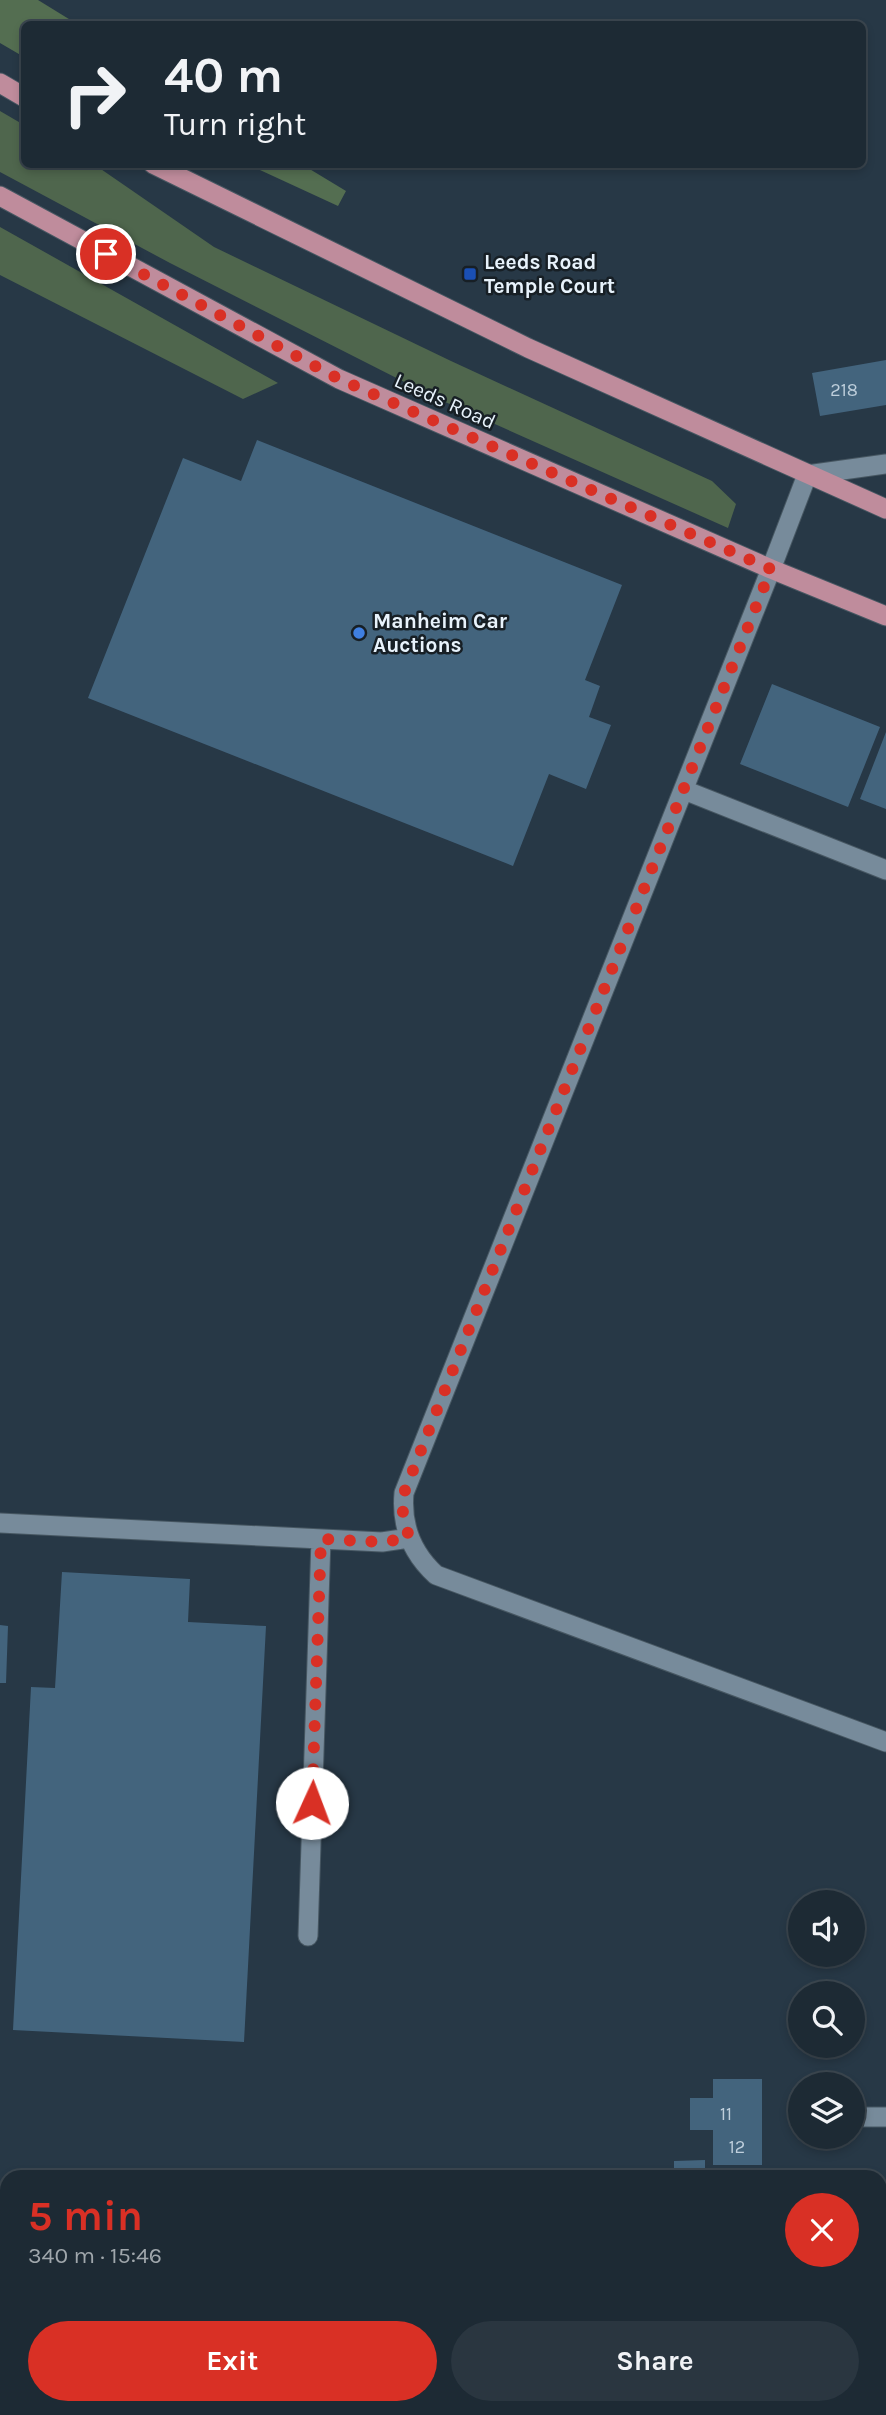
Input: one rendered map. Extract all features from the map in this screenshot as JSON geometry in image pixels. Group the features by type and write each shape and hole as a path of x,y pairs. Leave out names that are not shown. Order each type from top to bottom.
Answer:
{"main road":[{"path":"0,83 21,95"},
{"path":"161,168 528,348 886,509"},
{"name":"Leeds Road","path":"0,196 339,379 771,569 886,616"}],"street":[{"path":"886,464 807,475 404,1493 402,1508 409,1538 425,1564 436,1575 886,1742"},
{"path":"684,790 886,870"},
{"path":"0,1523 382,1542 409,1538"},
{"path":"307,1936 321,1539"},
{"path":"865,2117 886,2117"}],"green space":[{"path":"0,0 38,0 72,21 21,21 21,55 0,43"},
{"path":"0,111 21,123 21,168 99,168 214,247 451,361 712,481 736,504 728,528 434,397 170,263 0,172"},
{"path":"256,168 308,168 346,191 338,206"},
{"path":"0,227 278,383 243,399 0,275"}],"building":[{"path":"886,360 886,405 820,416 812,373"},
{"name":"Manheim Car Auctions","path":"257,440 622,585 585,680 600,686 589,717 611,725 586,789 549,774 513,866 88,698 183,458 241,481"},
{"path":"772,684 880,727 848,807 740,764"},
{"path":"886,732 886,809 860,799"},
{"path":"62,1572 190,1579 188,1622 266,1626 244,2042 13,2030 31,1687 55,1688"},
{"path":"0,1625 8,1626 6,1683 0,1683"},
{"path":"713,2079 762,2079 762,2165 713,2165 713,2130 690,2130 690,2098 713,2098"},
{"path":"705,2160 705,2170 674,2170 674,2161"}],"place":[{"name":"Leeds Road Temple Court","path":"470,274"},
{"name":"Manheim Car Auctions","path":"359,633"}],"route":[{"path":"106,254 339,379 771,569 404,1493 402,1508 409,1538 399,1542 321,1539 312,1803"}]}
